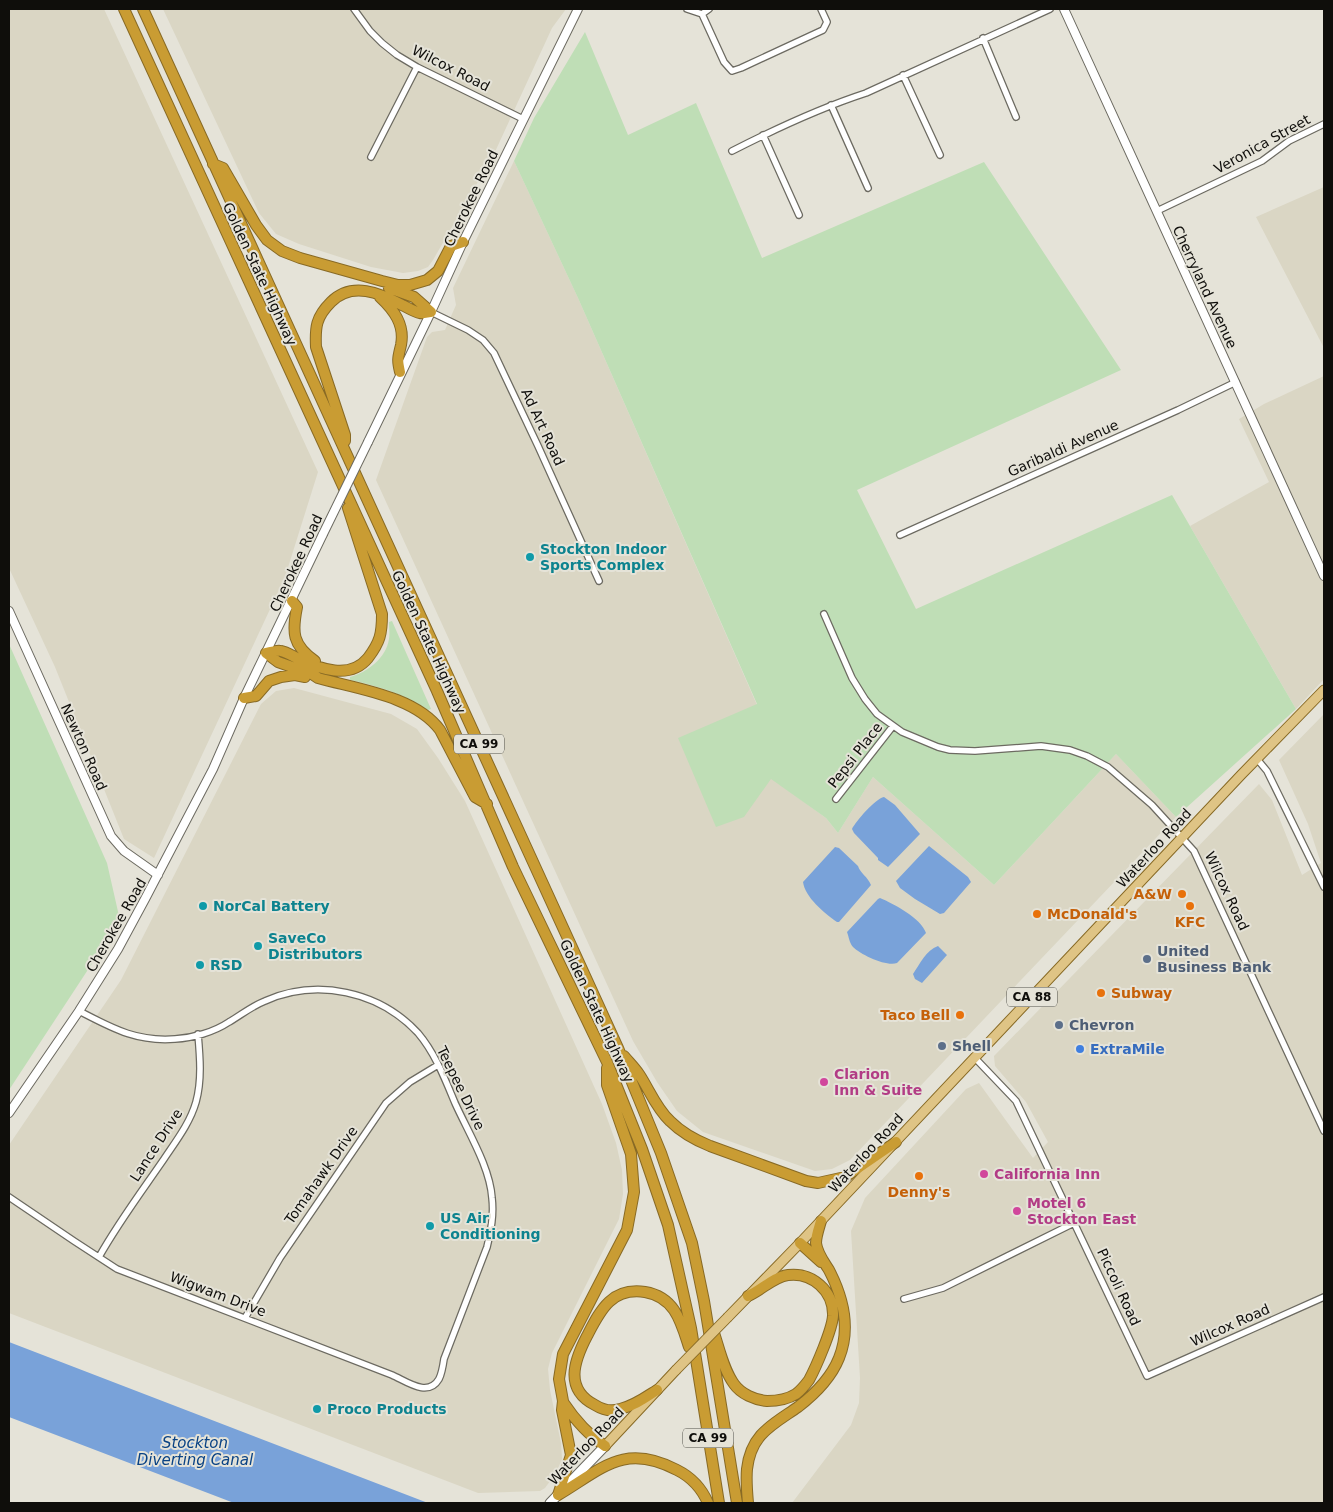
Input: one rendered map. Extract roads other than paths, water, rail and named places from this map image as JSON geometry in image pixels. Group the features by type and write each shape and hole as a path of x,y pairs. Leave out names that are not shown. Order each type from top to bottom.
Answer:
{"highway":[{"name":"Golden State Highway","path":"124,9 437,690 514,867 607,1062 642,1148 668,1225 686,1302 719,1503"},
{"name":"Golden State Highway","path":"143,9 618,1048 662,1153 692,1244 704,1301 737,1503"},
{"path":"213,164 223,168 256,226 267,240 282,252 382,281 398,285 410,285 426,280 438,271 451,246 462,242"},
{"path":"382,281 387,287 414,297 431,312"},
{"path":"346,452 345,435 316,347 315,333 317,321 323,310 346,292 356,290 383,295 420,313 431,312"},
{"path":"376,294 395,312 400,323 402,332 397,359 400,372"},
{"path":"244,698 256,696 270,681 281,677 296,675 310,678 319,673 350,670 365,661 379,643 382,614 349,515 345,491"},
{"path":"292,601 297,607 293,625 295,638 306,655 317,662 319,673"},
{"path":"266,653 280,650 319,673 401,701 421,711 440,730 476,797 487,804"},
{"path":"618,1048 638,1073 663,1113 682,1131 695,1140 797,1178 818,1183 845,1177 896,1142"},
{"path":"558,1495 571,1455 562,1410 563,1401 559,1379 563,1354 627,1230 634,1192 630,1154 607,1085 607,1062"},
{"path":"748,1503 747,1469 752,1450 761,1434 769,1426 816,1392 826,1381 839,1358 845,1337 843,1307 836,1283 818,1253 816,1244 820,1221"},
{"path":"800,1243 827,1267"},
{"path":"704,1301 723,1358 734,1384 744,1394 760,1400 782,1400 796,1394 808,1382 830,1328 833,1316 832,1303 823,1286 799,1275 787,1275 776,1279 758,1292 748,1296"},
{"path":"657,1390 630,1406 619,1410 608,1410 593,1404 577,1386 574,1370 578,1354 600,1312 611,1300 620,1295 633,1292 648,1293 662,1298 671,1305 679,1316 698,1373"},
{"path":"563,1401 574,1419 586,1432 605,1446"},
{"path":"558,1495 606,1465 623,1459 639,1458 657,1461 682,1473 696,1484 708,1503"}],"main road":[{"name":"Waterloo Road","path":"550,1503 800,1243 1324,690"}],"street":[{"name":"Wilcox Road","path":"354,9 370,31 382,43 418,67 523,119"},
{"name":"Cherokee Road","path":"9,1113 79,1011 118,949 158,876 213,769 244,698 400,372 431,312 462,242 578,9"},
{"path":"687,9 702,14 724,62 732,71 823,30 826,22 821,9"},
{"path":"702,14 709,9"},
{"path":"732,151 830,105 866,93 1050,9"},
{"name":"Cherryland Avenue","path":"1064,9 1324,576"},
{"path":"983,38 1016,117"},
{"path":"371,157 418,67"},
{"path":"903,75 940,155"},
{"path":"830,105 868,188"},
{"name":"Veronica Street","path":"1157,211 1262,161 1289,141 1324,124"},
{"path":"764,135 799,215"},
{"name":"Ad Art Road","path":"431,312 468,330 483,340 494,353 599,581"},
{"name":"Garibaldi Avenue","path":"900,535 1236,382"},
{"name":"Newton Road","path":"9,611 111,836 124,851 158,876"},
{"name":"Wilcox Road","path":"824,614 852,678 865,699 877,714 894,726 913,737 950,750 975,751 1041,746 1070,750 1087,756 1118,775 1152,805 1194,851 1324,1131"},
{"name":"Pepsi Place","path":"836,799 894,726"},
{"path":"1257,759 1267,771 1324,886"},
{"name":"Teepee Drive","path":"79,1011 121,1033 145,1038 178,1039 222,1026 265,1001 286,994 306,990 340,990 360,996 392,1011 417,1033 438,1065 487,1174 492,1198 493,1216 487,1247 444,1359 440,1378 429,1387"},
{"name":"Lance Drive","path":"99,1257 192,1113 199,1087 201,1068 198,1034"},
{"name":"Piccoli Road","path":"975,1058 1016,1101 1147,1376"},
{"name":"Tomahawk Drive","path":"245,1318 280,1258 386,1104 400,1089 438,1065"},
{"name":"Wigwam Drive","path":"9,1198 118,1268 392,1375 417,1387 429,1387"},
{"path":"904,1299 943,1288 1074,1223"},
{"name":"Wilcox Road","path":"1147,1376 1324,1297"}],"water":[{"path":"884,797 895,805 920,834 888,867 878,860 852,829 871,806"},
{"path":"929,846 968,877 971,882 944,913 940,914 900,888 896,881"},
{"path":"835,847 839,848 858,866 871,885 839,922 816,904 807,893 803,882"},
{"path":"880,898 913,917 919,922 926,933 897,963 893,964 874,960 857,950 853,947 847,932"},
{"path":"938,946 947,955 922,983 915,979 913,974 927,954"},
{"name":"Stockton Diverting Canal","path":"9,1342 428,1503 234,1503 9,1417"}],"place":[{"name":"Stockton Indoor Sports Complex","path":"530,557"},
{"name":"A&W","path":"1182,894"},
{"name":"NorCal Battery","path":"203,906"},
{"name":"KFC","path":"1190,906"},
{"name":"McDonald's","path":"1037,914"},
{"name":"SaveCo Distributors","path":"258,946"},
{"name":"United Business Bank","path":"1147,959"},
{"name":"RSD","path":"200,965"},
{"name":"Subway","path":"1101,993"},
{"name":"Taco Bell","path":"960,1015"},
{"name":"Chevron","path":"1059,1025"},
{"name":"Shell","path":"942,1046"},
{"name":"ExtraMile","path":"1080,1049"},
{"name":"Clarion Inn & Suite","path":"824,1082"},
{"name":"California Inn","path":"984,1174"},
{"name":"Denny's","path":"919,1176"},
{"name":"Motel 6 Stockton East","path":"1017,1211"},
{"name":"US Air Conditioning","path":"430,1226"},
{"name":"Proco Products","path":"317,1409"}]}
